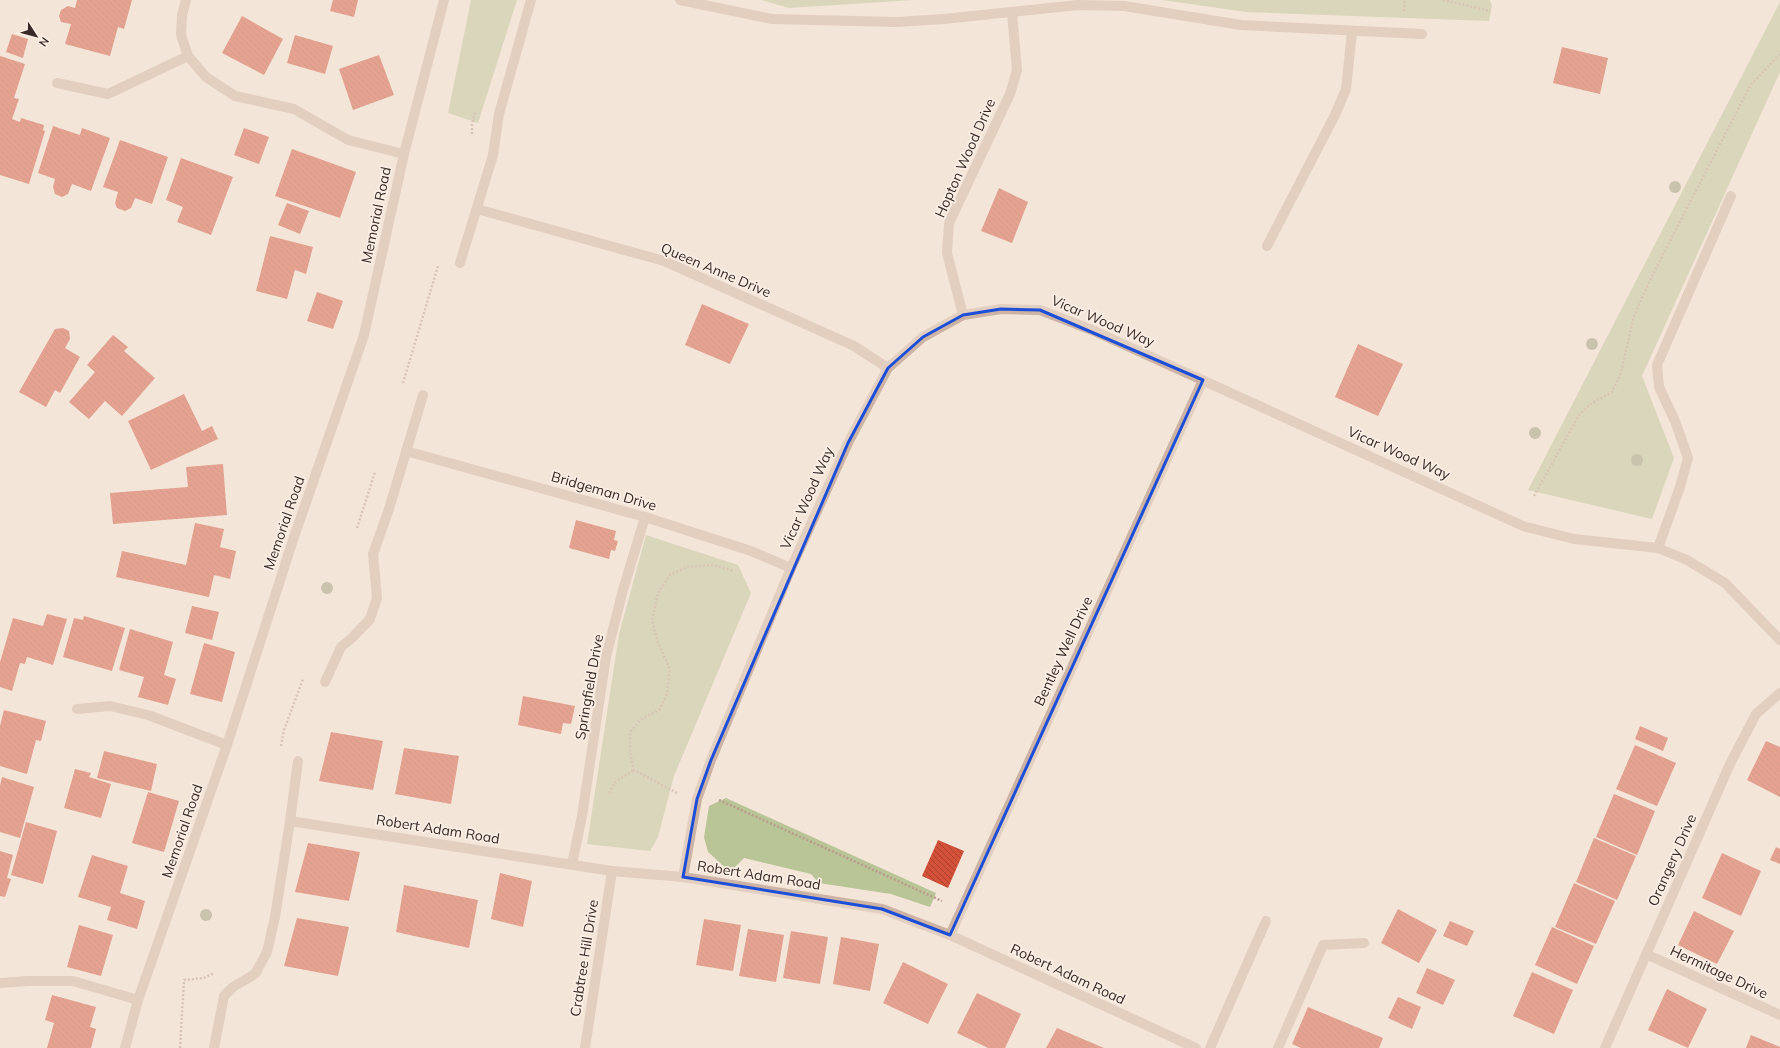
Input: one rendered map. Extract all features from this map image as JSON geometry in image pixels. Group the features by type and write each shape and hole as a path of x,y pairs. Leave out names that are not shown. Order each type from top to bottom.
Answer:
{"street":[{"path":"186,0 182,15 181,35 188,56 206,78 235,96 294,109 348,140 404,154"},
{"name":"Memorial Road","path":"125,1048 138,1000 227,745 293,540 364,335 404,154 444,0"},
{"path":"460,263 493,155 499,114 531,0"},
{"path":"680,0 772,19 896,22 944,19 1078,5 1124,6 1241,25 1352,32 1422,34"},
{"name":"Hopton Wood Drive","path":"963,315 946,253 949,223 1010,94 1017,70 1012,12"},
{"path":"1267,246 1335,115 1346,89 1352,32"},
{"path":"57,84 108,94 188,56"},
{"path":"1658,548 1680,487 1688,458 1676,421 1659,387 1657,365 1731,196"},
{"name":"Queen Anne Drive","path":"477,209 664,261 854,346 888,368"},
{"name":"Vicar Wood Way","path":"683,877 697,799 711,760 791,568 848,443 888,368 922,337 963,315 1001,309 1040,310 1087,327 1523,526 1574,539 1658,548 1687,560 1725,583 1780,640"},
{"name":"Bentley Well Drive","path":"950,935 1203,380"},
{"path":"325,682 341,647 354,637 370,619 377,598 373,554 389,509 423,395"},
{"name":"Bridgeman Drive","path":"406,451 645,517 751,551 791,568"},
{"name":"Springfield Drive","path":"572,864 582,816 606,657 623,590 645,517"},
{"name":"Orangery Drive","path":"1605,1048 1730,764 1756,714 1780,693"},
{"path":"77,709 110,706 148,715 227,745"},
{"path":"214,1048 224,996 233,987 255,974 268,952 290,821 298,761"},
{"name":"Robert Adam Road","path":"290,821 612,871 683,877 882,909 950,935 1196,1048"},
{"name":"Crabtree Hill Drive","path":"585,1048 612,871"},
{"path":"1210,1048 1266,922"},
{"path":"1278,1048 1323,945 1364,943"},
{"name":"Hermitage Drive","path":"1646,954 1780,1015"},
{"path":"0,983 28,981 73,981 138,1000"}],"path":[{"path":"1443,0 1490,11"},
{"path":"1534,496 1579,415 1592,403 1612,392 1621,373 1634,316 1652,276 1750,86 1780,54"},
{"path":"473,137 472,124 476,110"},
{"path":"400,391 439,263"},
{"path":"355,532 377,465"},
{"path":"280,752 284,730 305,673"},
{"path":"180,1048 184,980 204,978 220,970"}],"highlighted area":[{"path":"1001,309 1040,310 1203,380 950,935 882,909 683,877 697,799 711,760 848,443 888,368 923,337 963,315"}],"green space":[{"path":"471,0 517,0 478,123 448,113"},
{"path":"761,0 914,0 789,8"},
{"path":"1162,0 1490,0 1492,6 1489,21 1246,12"},
{"path":"1780,2 1780,72 1642,376 1674,458 1652,519 1528,490"},
{"path":"646,535 738,565 751,593 674,776 658,837 650,851 587,844 619,634"},
{"path":"726,798 936,893 930,907 891,894 819,883 811,874 744,858 730,872 708,852 704,837 709,806"}],"building":[{"path":"77,0 132,0 124,29 118,27 110,56 65,44 71,24 61,22 59,16 61,10 68,6 75,8"},
{"path":"333,0 358,0 354,17 330,11"},
{"path":"242,16 283,39 264,75 222,53"},
{"path":"12,34 28,39 23,58 6,52"},
{"path":"295,35 333,46 325,74 287,63"},
{"path":"1562,47 1608,58 1600,94 1553,83"},
{"path":"379,55 394,95 353,110 339,69"},
{"path":"0,56 25,64 14,98 19,99 12,119 20,122 21,118 44,125 43,130 45,131 29,184 0,175"},
{"path":"53,126 80,135 82,128 110,138 91,191 72,184 68,194 62,197 55,194 53,187 55,179 38,173"},
{"path":"244,128 269,137 259,164 234,155"},
{"path":"120,140 168,157 152,204 135,198 131,208 125,211 117,208 115,203 118,192 103,187"},
{"path":"292,149 356,172 340,218 275,196"},
{"path":"181,158 233,177 211,235 177,222 183,207 166,200"},
{"path":"999,188 1028,202 1012,243 981,231"},
{"path":"287,203 309,211 300,234 278,225"},
{"path":"270,236 313,247 306,274 295,270 287,299 256,291"},
{"path":"317,292 343,301 333,329 307,321"},
{"path":"702,304 749,324 730,364 685,345"},
{"path":"63,328 69,331 70,339 65,348 80,357 60,393 55,390 46,407 19,392 55,329"},
{"path":"113,335 128,347 124,351 155,378 122,416 105,401 89,419 69,402 95,372 87,365"},
{"path":"1358,344 1403,364 1378,416 1335,397"},
{"path":"184,394 202,431 212,426 218,439 151,470 128,421"},
{"path":"223,464 227,515 113,524 110,493 188,487 186,467"},
{"path":"576,520 616,531 614,540 618,541 615,551 611,550 609,559 569,548"},
{"path":"195,523 224,529 220,547 236,551 230,579 214,575 209,597 116,577 122,551 186,565"},
{"path":"192,606 219,612 212,640 185,633"},
{"path":"47,614 67,619 53,665 27,657 25,664 20,663 12,691 0,687 0,662 13,618 43,626"},
{"path":"84,616 125,628 112,671 63,657 74,618 83,620"},
{"path":"130,629 173,642 164,675 176,679 168,705 138,697 144,677 119,670"},
{"path":"204,643 235,652 222,702 190,694"},
{"path":"523,696 575,706 571,724 563,723 561,734 518,725"},
{"path":"4,710 46,721 41,741 36,740 27,774 0,766 0,726"},
{"path":"1640,726 1668,738 1663,751 1635,739"},
{"path":"331,732 383,741 373,790 319,781"},
{"path":"1766,741 1780,747 1780,797 1747,780"},
{"path":"1635,745 1676,763 1657,806 1616,789"},
{"path":"404,748 459,756 451,804 395,794"},
{"path":"104,751 157,764 151,791 97,778"},
{"path":"75,769 91,773 89,777 111,784 101,818 64,808"},
{"path":"2,777 34,787 20,838 0,832 0,786"},
{"path":"148,792 179,801 164,852 132,843"},
{"path":"1614,794 1655,811 1637,855 1596,837"},
{"path":"26,822 57,831 43,884 11,875"},
{"path":"1594,838 1636,856 1617,900 1576,882"},
{"path":"938,840 964,851 948,888 922,876"},
{"path":"308,843 360,852 349,901 295,892"},
{"path":"1776,847 1780,849 1780,864 1770,860"},
{"path":"0,851 13,855 7,878 11,879 5,897 0,896"},
{"path":"1722,853 1761,871 1741,916 1702,898"},
{"path":"92,855 128,866 120,893 145,901 137,929 107,920 111,907 78,897"},
{"path":"500,873 532,881 523,927 491,919"},
{"path":"1574,883 1615,901 1596,944 1555,927"},
{"path":"404,885 478,900 469,948 396,932"},
{"path":"1398,909 1437,930 1419,963 1381,943"},
{"path":"1694,911 1734,931 1717,964 1678,945"},
{"path":"297,918 349,927 338,976 284,966"},
{"path":"704,919 741,925 733,971 696,965"},
{"path":"1450,921 1474,931 1467,946 1443,936"},
{"path":"79,925 113,935 101,976 67,967"},
{"path":"1552,927 1594,946 1577,984 1535,965"},
{"path":"748,929 784,935 776,982 739,976"},
{"path":"791,931 828,937 820,984 783,978"},
{"path":"841,937 879,944 870,991 833,984"},
{"path":"903,962 948,984 928,1024 883,1003"},
{"path":"1427,968 1455,980 1443,1005 1416,993"},
{"path":"1532,972 1573,990 1554,1034 1513,1016"},
{"path":"1667,989 1707,1009 1688,1048 1648,1030"},
{"path":"977,993 1021,1014 1005,1048 988,1048 957,1033"},
{"path":"52,995 96,1007 90,1027 96,1029 91,1048 47,1048 54,1023 45,1020"},
{"path":"1398,997 1421,1007 1412,1029 1388,1018"},
{"path":"1308,1007 1383,1038 1379,1048 1301,1048 1292,1044"},
{"path":"1057,1028 1104,1048 1046,1048"},
{"path":"1751,1035 1780,1047 1780,1048 1746,1048"}]}
